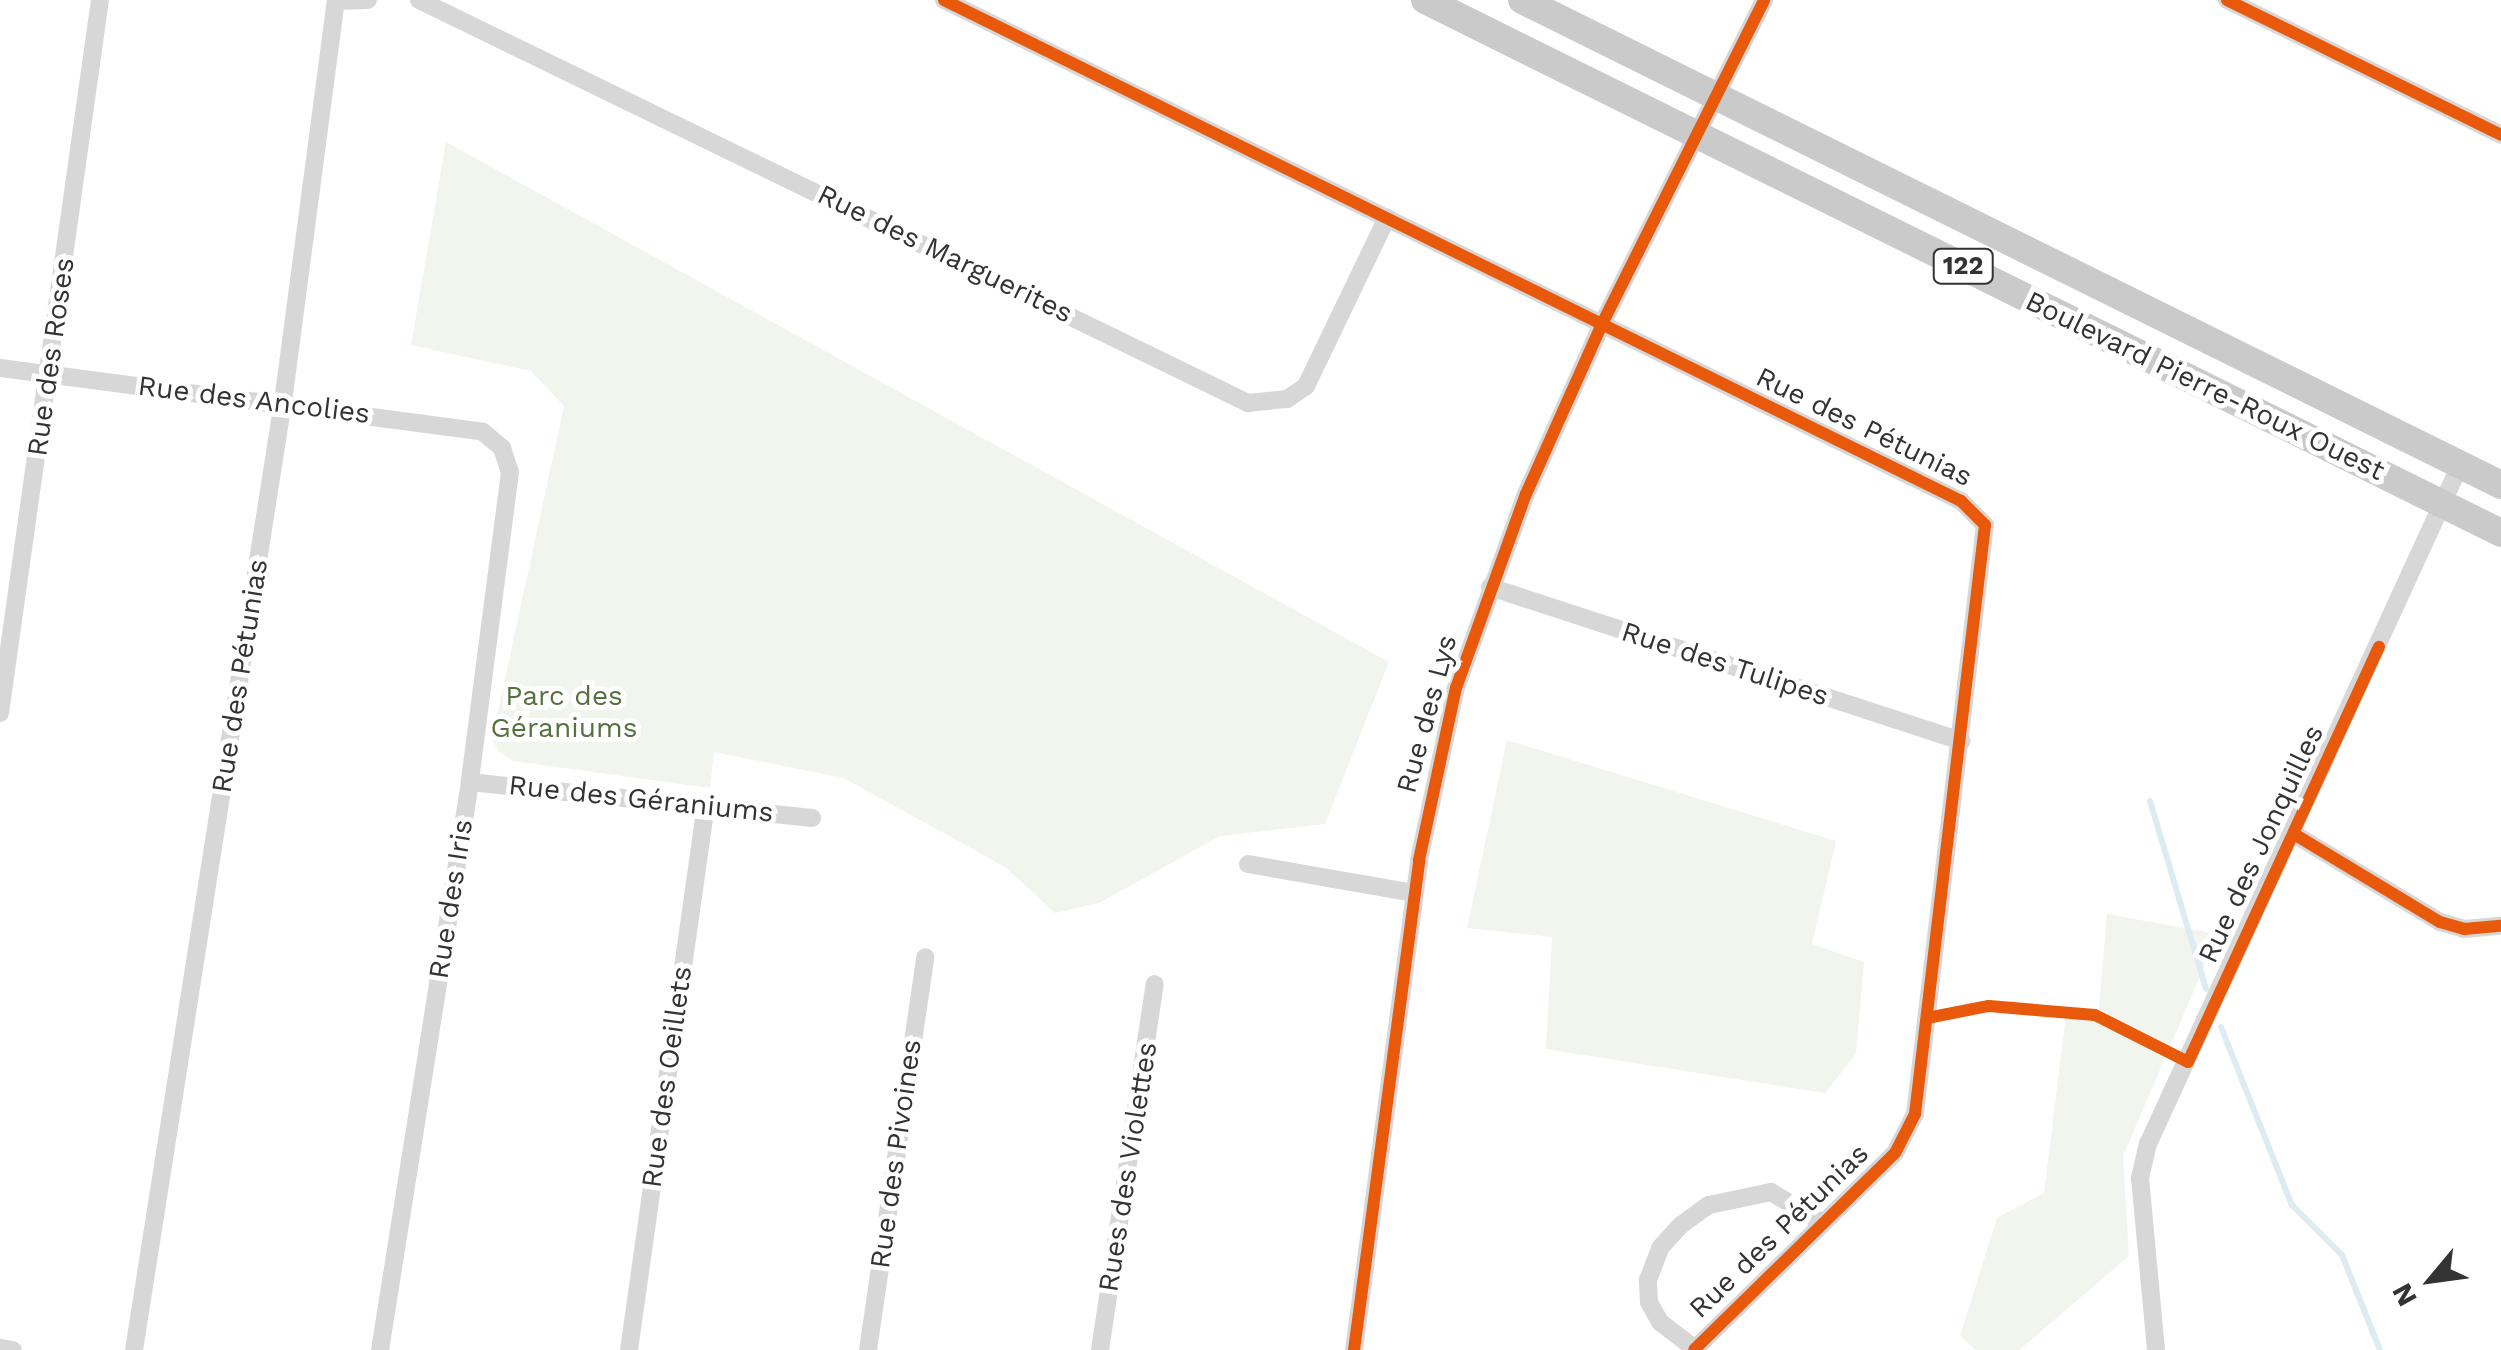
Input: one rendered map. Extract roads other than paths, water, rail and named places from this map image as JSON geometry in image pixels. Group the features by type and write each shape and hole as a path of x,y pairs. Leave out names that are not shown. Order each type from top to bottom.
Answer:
{"main road":[{"name":"Boulevard Pierre-Roux Ouest","path":"1426,0 2501,533"},
{"name":"Boulevard Pierre-Roux Ouest","path":"1522,0 2501,486"}],"street":[{"name":"Rue des Roses","path":"0,713 100,0"},
{"path":"336,1 368,0"},
{"name":"Rue des Marguerites","path":"419,0 1248,403 1287,398 1306,386 1387,218"},
{"name":"Rue des Pétunias","path":"944,0 1976,511 1987,540 1915,1114 1896,1153 1694,1350"},
{"name":"Rue des Lys","path":"1354,1350 1414,892 1434,770 1490,588 1601,326 1764,0"},
{"path":"2227,0 2501,135"},
{"name":"Rue des Pétunias","path":"134,1350 284,402 336,1"},
{"name":"Rue des Ancolies","path":"0,368 284,402 484,432 502,448"},
{"name":"Rue des Iris","path":"380,1350 470,782 510,472 502,448"},
{"name":"Rue des Jonquilles","path":"2156,1350 2140,1178 2148,1144 2294,834 2460,465"},
{"name":"Rue des Tulipes","path":"1490,588 1961,740"},
{"name":"Rue des Géraniums","path":"470,782 812,818"},
{"name":"Rue des Oeillets","path":"629,1350 706,804"},
{"path":"2294,834 2428,917 2464,929 2501,926"},
{"path":"1248,864 1414,892"},
{"name":"Rue des Pivoines","path":"868,1350 925,957"},
{"name":"Rues des Violettes","path":"1100,1350 1156,984"},
{"path":"1694,1350 1660,1322 1649,1302 1648,1280 1660,1248 1681,1225 1708,1205 1771,1192 1821,1222"},
{"path":"0,1348 12,1350"}],"waterway":[{"path":"2150,801 2206,989"},
{"path":"2221,1027 2292,1205 2342,1255 2380,1350"}],"park label":[{"name":"Parc des Géraniums","path":"564,712"}]}
